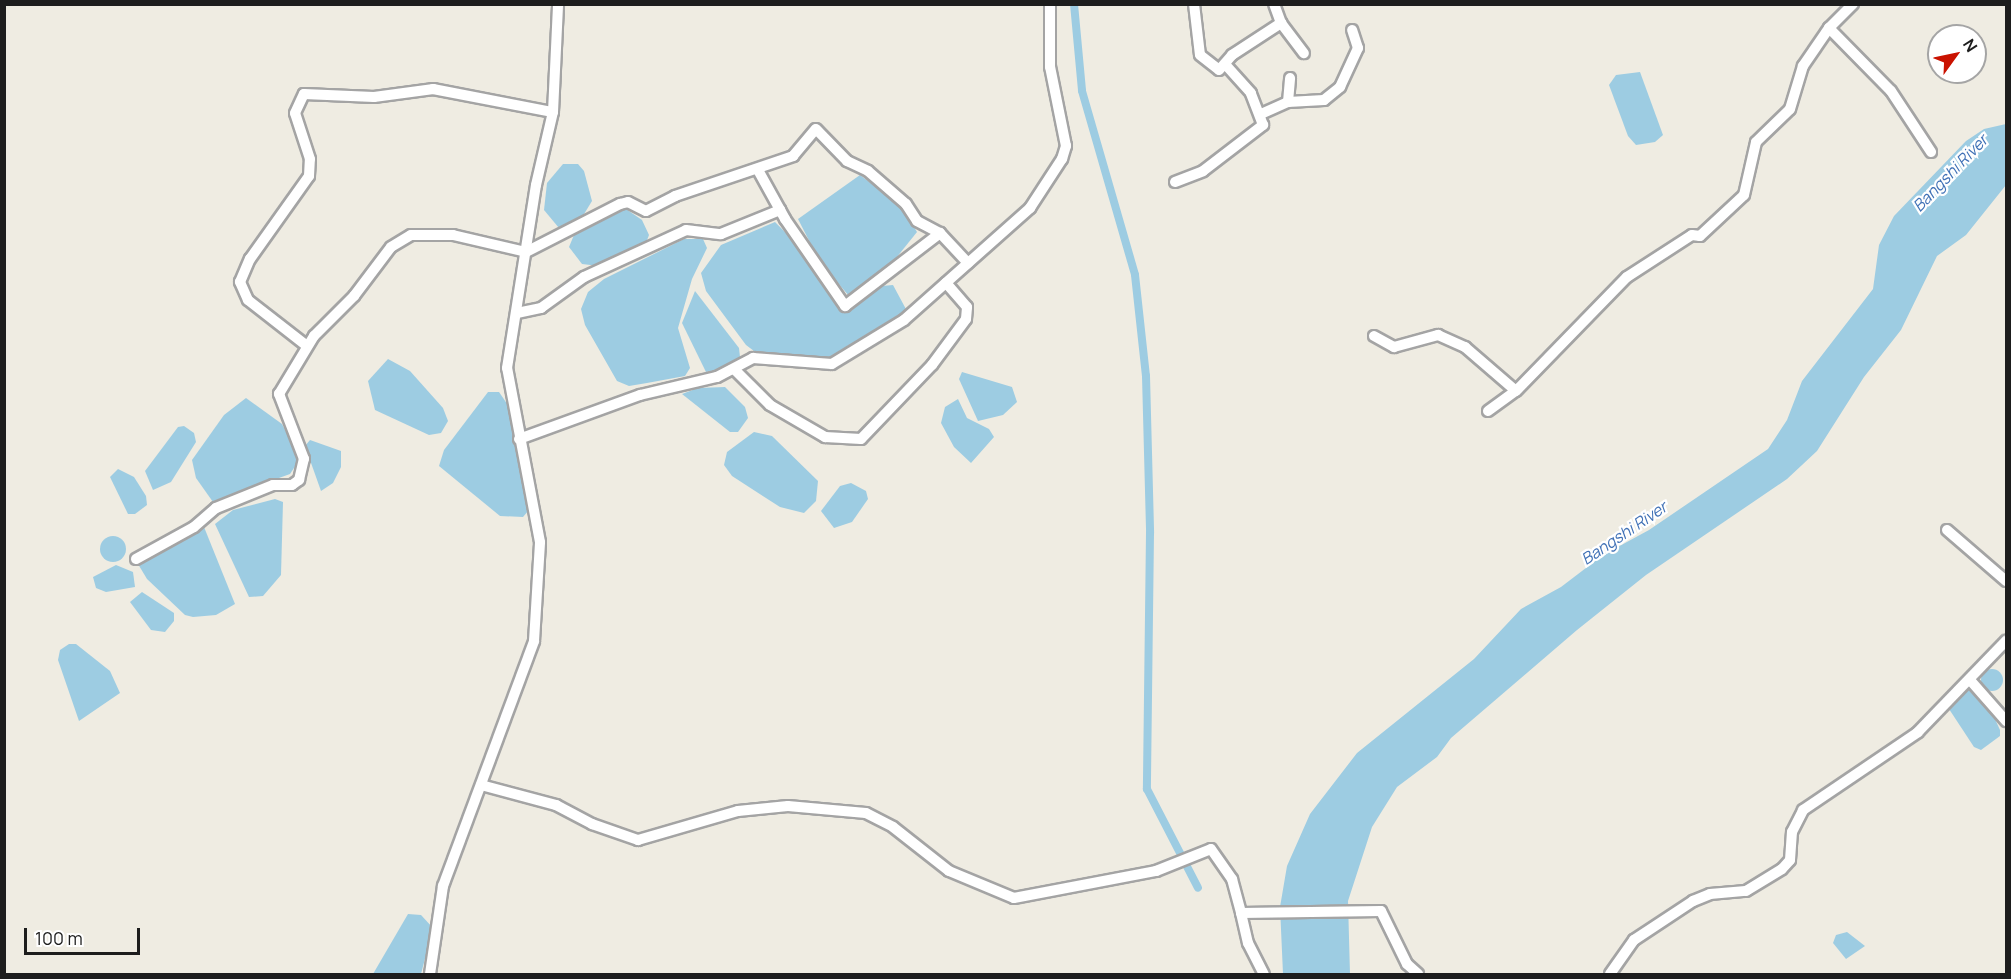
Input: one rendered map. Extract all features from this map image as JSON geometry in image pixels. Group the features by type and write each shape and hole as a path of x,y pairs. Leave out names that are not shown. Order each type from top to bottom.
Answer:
{"street":[{"path":"430,975 443,886 521,686 536,625 540,542 507,368 526,252 553,112 558,4"},
{"path":"519,439 576,416 735,370 753,358 832,364 883,336 1038,200 1065,152 1050,67 1050,4"},
{"path":"1194,4 1200,55 1216,69 1226,65 1232,55 1281,23"},
{"path":"1274,4 1281,23 1304,52"},
{"path":"1488,411 1516,391 1627,277 1692,235 1700,236 1744,195 1756,141 1790,109 1803,66 1829,28 1853,4"},
{"path":"1829,28 1891,91 1930,152"},
{"path":"1261,114 1288,102 1324,100 1340,87 1359,48 1352,30"},
{"path":"1174,182 1203,171 1261,129 1261,114 1251,93 1226,65"},
{"path":"1288,102 1290,78"},
{"path":"308,346 248,300 240,282 250,259 309,177 310,159 295,113 304,94 374,97 433,89 553,112"},
{"path":"136,559 202,522 216,508 273,485 292,485 299,480 304,459 279,394 308,346 391,247 411,235 453,235 526,252 620,204 628,202 646,211 675,196 759,170 793,156 816,129 847,161 864,168 906,204 917,221 940,233 968,262"},
{"path":"759,170 780,210 845,306 940,233"},
{"path":"517,313 541,308 584,278 686,230 721,234 780,210"},
{"path":"735,370 770,405 825,437 861,439 932,365 966,319 967,307 946,283"},
{"path":"1374,336 1394,347 1438,335 1465,347 1516,391"},
{"path":"1947,530 2007,581"},
{"path":"1610,975 1634,940 1693,901 1710,894 1746,891 1778,872 1790,860 1792,832 1803,810 1918,732 2007,641"},
{"path":"1970,680 2007,722"},
{"path":"481,785 556,805 638,840 738,811 788,806 866,813 893,827 949,871 1014,898 1156,871 1216,850 1238,894 1244,913 1245,937 1264,975"},
{"path":"1244,913 1372,910 1384,912 1390,934 1418,975"}],"water":[{"path":"1640,72 1663,135 1655,142 1636,145 1628,136 1609,85 1616,75"},
{"name":"Bangshi River","path":"2006,124 2006,185 1966,235 1937,256 1901,330 1864,377 1817,451 1787,479 1646,575 1577,630 1451,738 1437,757 1397,787 1372,827 1348,901 1350,974 1283,974 1280,907 1287,866 1310,814 1357,753 1474,659 1521,609 1561,587 1603,555 1649,530 1768,449 1787,420 1802,381 1873,289 1879,245 1894,216 1966,141 1984,129"},
{"path":"563,164 578,164 584,171 592,201 581,219 559,228 544,210 547,183"},
{"path":"860,175 902,207 917,232 880,278 849,296 820,262 798,219"},
{"path":"626,209 642,220 649,235 644,248 599,266 582,264 569,247 574,235"},
{"path":"775,222 802,249 835,304 846,312 882,286 893,285 907,311 900,322 831,361 758,354 746,345 706,291 701,273 721,245"},
{"path":"684,239 703,239 707,248 692,279 678,328 690,368 685,376 647,383 629,386 617,381 585,325 581,309 588,292 604,279"},
{"path":"695,291 739,348 740,357 726,369 706,372 682,323"},
{"path":"388,359 410,371 443,408 448,421 441,433 429,435 375,410 368,381"},
{"path":"962,372 1012,387 1017,402 1003,415 978,421 959,379"},
{"path":"725,387 745,407 748,418 738,432 730,432 682,394 698,388"},
{"path":"488,392 499,392 510,408 529,510 523,517 500,516 439,466 444,450"},
{"path":"246,398 282,424 298,455 296,465 290,474 213,502 196,478 192,460 224,415"},
{"path":"958,399 967,418 989,429 994,437 971,463 954,447 941,423 945,407"},
{"path":"184,426 194,433 196,442 171,482 153,490 145,471 178,427"},
{"path":"754,432 772,436 818,481 816,501 804,513 780,507 732,476 724,465 727,452"},
{"path":"310,440 341,451 341,467 333,483 321,491 305,446"},
{"path":"118,469 134,477 146,496 147,505 135,514 128,514 110,477"},
{"path":"851,483 866,491 868,499 852,522 834,528 821,511 840,486"},
{"path":"275,499 283,502 281,575 263,596 249,597 215,524 233,510"},
{"path":"204,527 235,604 216,615 193,617 185,615 147,579 138,564"},
{"path":"113,536 122,540 126,549 122,558 113,562 104,558 100,549 104,540"},
{"path":"116,565 133,572 135,587 106,592 96,588 93,577"},
{"path":"142,592 174,613 174,621 165,632 151,630 130,602"},
{"path":"69,644 76,644 110,671 120,693 79,721 58,660 60,650"},
{"path":"1992,669 2000,672 2003,680 2000,688 1992,691 1984,688 1981,680 1984,672"},
{"path":"1970,688 1990,708 2000,730 2000,736 1981,750 1974,747 1949,709"},
{"path":"408,914 421,915 433,928 421,974 373,974"},
{"path":"1847,932 1865,946 1846,959 1833,943 1836,935"}],"waterway":[{"path":"1074,4 1082,91 1135,275 1146,376 1150,533 1147,789 1198,888"}]}
